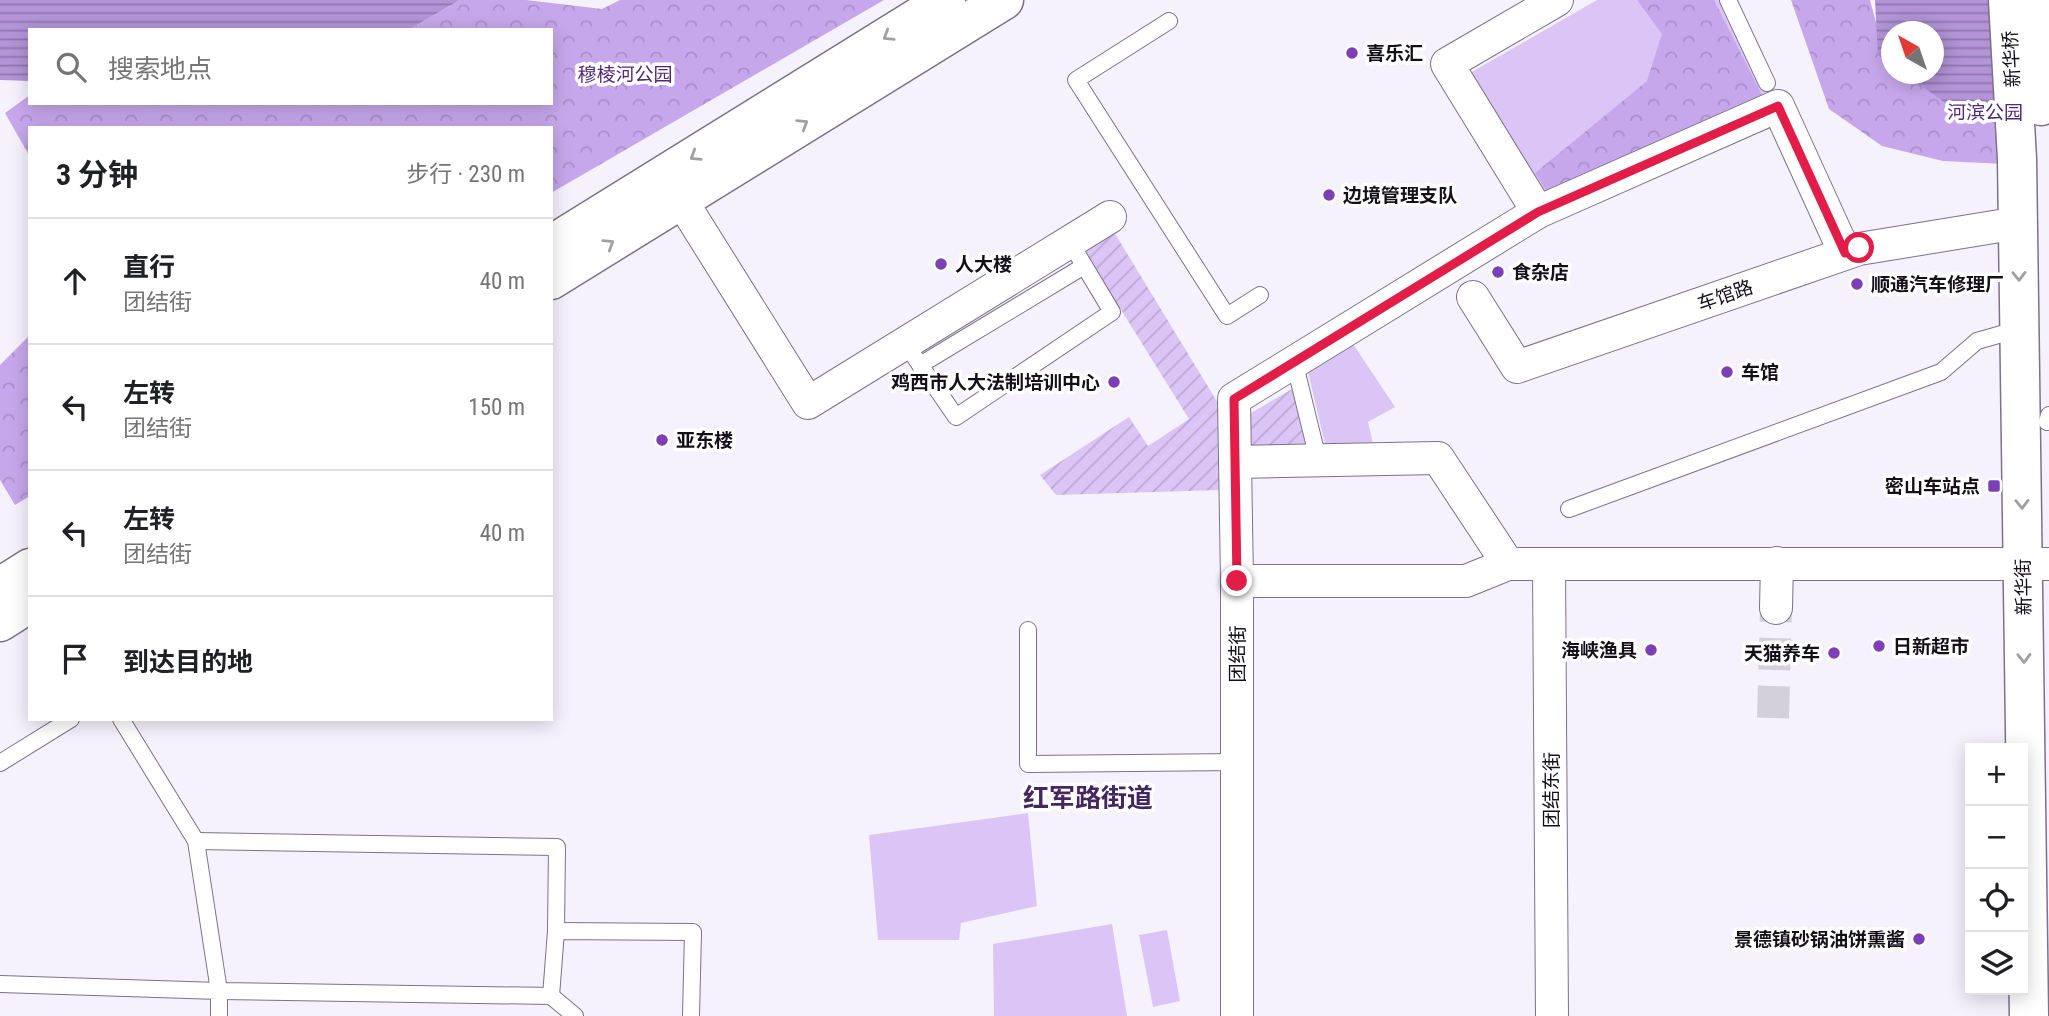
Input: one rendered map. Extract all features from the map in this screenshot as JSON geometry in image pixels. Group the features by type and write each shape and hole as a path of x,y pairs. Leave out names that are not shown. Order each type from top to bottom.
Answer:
{"street":[{"path":"553,244 947,0"},
{"path":"553,279 1004,0"},
{"path":"1538,212 1447,64 1557,0"},
{"name":"新华桥","path":"2008,0 2030,158"},
{"name":"新华桥","path":"2030,158 2035,0"},
{"name":"团结街","path":"1237,1016 1237,581 1234,399 1291,354 1538,212 1778,106 1845,253"},
{"name":"新华街","path":"2030,158 2018,223 2019,329 2040,565 2049,612"},
{"name":"新华街","path":"2029,1016 2040,565 2048,419 2030,158"},
{"path":"681,200 808,403 913,354 1077,254 1110,217"},
{"name":"车馆路","path":"1473,297 1517,367 1859,248 2018,223"},
{"path":"1236,463 1438,458 1508,564"},
{"path":"1776,608 1777,563"},
{"path":"1237,581 1466,581 1508,564 2040,565"},
{"name":"团结东街","path":"1549,564 1552,1016"},
{"path":"0,587 28,569"},
{"path":"0,622 28,604"}],"lane":[{"path":"1728,0 1767,82"},
{"path":"1169,21 1076,80 1227,316 1260,295"},
{"path":"913,354 956,417 1112,312 1077,254"},
{"path":"1569,509 1597,501 1941,372 1977,341 2019,329"},
{"path":"1291,354 1318,459"},
{"path":"1028,630 1028,764 1237,762"},
{"path":"0,763 68,721"},
{"path":"122,721 196,841 219,991 219,1016"},
{"path":"196,841 557,847 556,932 551,996"},
{"path":"556,932 693,932 691,1016"},
{"path":"0,984 219,991 551,996 575,1016"}],"shaded area":[{"path":"0,0 460,0 411,28 28,28 28,81 0,80"},
{"path":"1597,0 1733,0 1777,92 1540,199 1463,77"},
{"path":"1875,0 2049,0 2049,113 1955,110 1919,84 1944,84 1944,21 1881,21 1881,57 1878,55"},
{"path":"1114,232 1221,408 1220,490 1056,495 1040,475 1129,417 1148,446 1189,419 1085,252"},
{"path":"1353,344 1395,407 1368,422 1373,444 1325,444 1308,372"},
{"path":"1292,389 1305,444 1249,449 1246,416"},
{"path":"1028,813 1037,906 961,923 959,940 878,940 869,835"},
{"path":"1112,924 1127,1016 994,1016 993,944"},
{"path":"1167,930 1180,1001 1153,1007 1139,935"}],"green space":[{"name":"穆棱河公园","path":"460,0 526,0 602,9 620,0 884,0 553,192 553,126 28,126 28,153 5,113 28,96 28,105 553,105 553,28 411,28"},
{"path":"1637,0 1714,0 1763,97 1549,195 1535,173 1647,81 1662,34"},
{"name":"河滨公园","path":"1791,0 1870,0 1881,41 1881,84 1944,83 1994,102 2006,164 1943,161 1882,146 1829,109"},
{"path":"28,337 28,497 15,505 0,480 0,365"}],"tunnel":[{"path":"1773,718 1776,608"}],"place":[{"name":"喜乐汇","path":"1352,53"},
{"name":"边境管理支队","path":"1329,195"},
{"name":"人大楼","path":"941,264"},
{"name":"食杂店","path":"1498,272"},
{"name":"顺通汽车修理厂","path":"1857,284"},
{"name":"车馆","path":"1727,372"},
{"name":"鸡西市人大法制培训中心","path":"1114,382"},
{"name":"亚东楼","path":"662,440"},
{"name":"密山车站点","path":"1994,486"},
{"name":"日新超市","path":"1879,646"},
{"name":"海峡渔具","path":"1651,650"},
{"name":"天猫养车","path":"1834,653"},
{"name":"景德镇砂锅油饼熏酱","path":"1919,939"}],"district":[{"name":"红军路街道","path":"1088,798"}],"route":[{"path":"1237,581 1234,399 1538,212 1778,106 1845,253 1859,248"}]}
